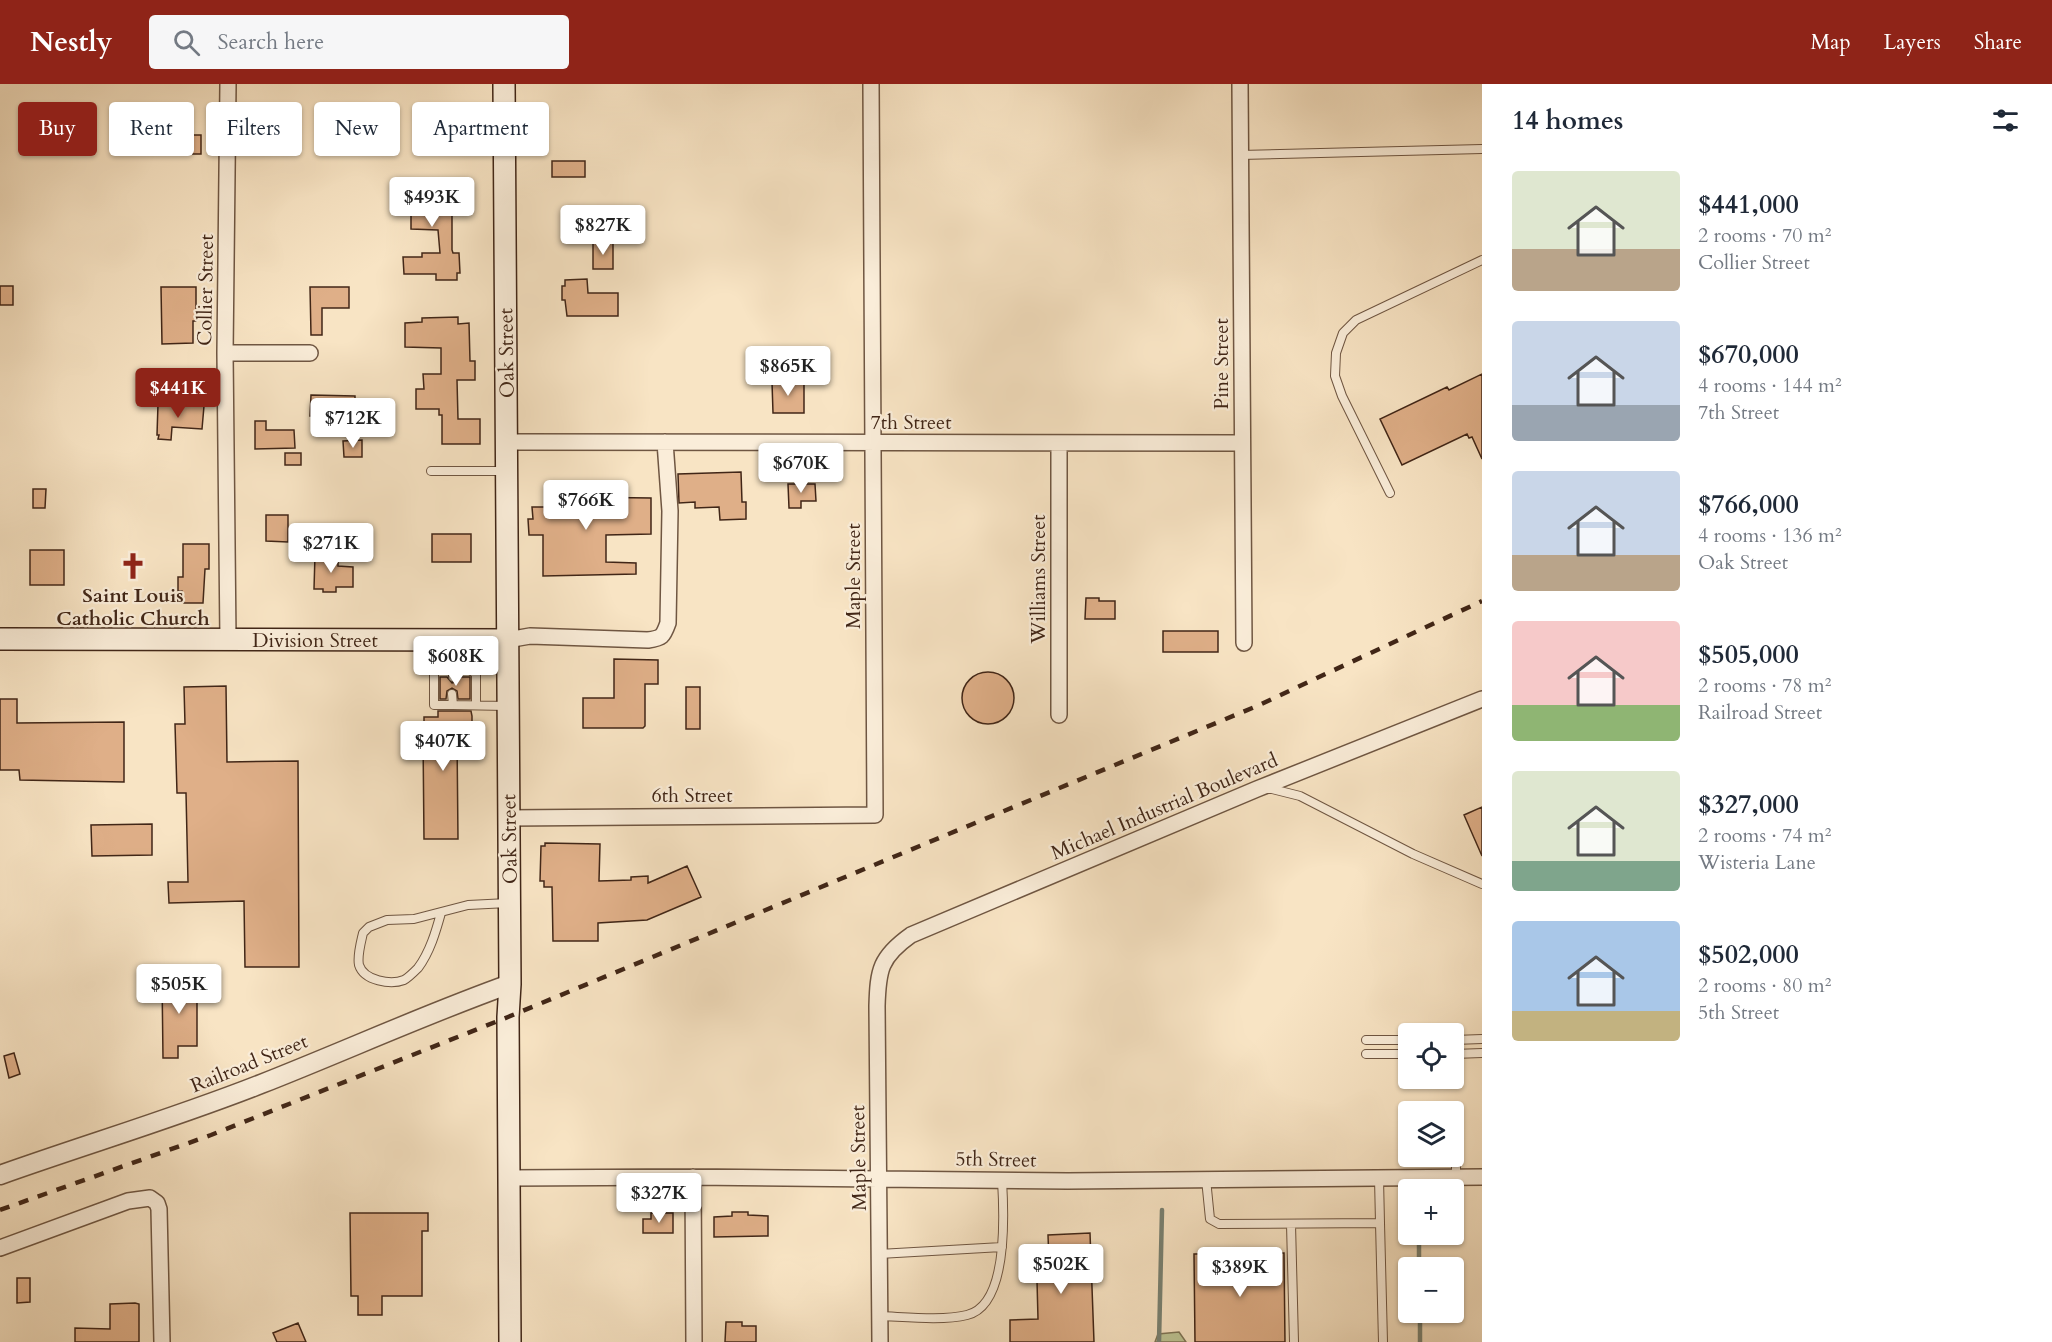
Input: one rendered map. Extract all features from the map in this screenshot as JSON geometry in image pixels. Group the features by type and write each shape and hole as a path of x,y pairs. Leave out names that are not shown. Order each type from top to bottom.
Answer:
{"main road":[{"name":"Oak Street","path":"504,84 510,1342"},
{"name":"Division Street","path":"0,639 507,640"}],"street":[{"name":"Collier Street","path":"228,84 225,353 228,640"},
{"name":"Maple Street","path":"871,84 875,815"},
{"name":"Pine Street","path":"1240,84 1244,643"},
{"path":"225,353 310,353"},
{"name":"7th Street","path":"507,442 1242,443"},
{"name":"Division Street","path":"507,640 530,636 648,640 664,635 668,623 670,511 665,442"},
{"name":"Williams Street","path":"1059,443 1059,715"},
{"name":"Michael Industrial Boulevard","path":"879,975 888,953 911,935 1257,789 1482,699"},
{"name":"6th Street","path":"508,818 875,815"},
{"name":"Maple Street","path":"879,975 877,1006 880,1342"},
{"name":"Railroad Street","path":"0,1174 190,1111 445,1007 510,984"},
{"path":"693,1177 694,1342"},
{"name":"5th Street","path":"510,1178 1002,1180 1482,1177"},
{"path":"0,1248 128,1201 150,1198 157,1203 161,1230 162,1342"}],"lane":[{"path":"1240,155 1482,149"},
{"path":"1390,493 1342,396 1335,376 1336,353 1343,333 1356,320 1482,260"},
{"path":"431,471 507,471"},
{"path":"453,640 453,677"},
{"path":"476,705 476,674 467,668 434,668 434,705 507,706"},
{"path":"452,694 453,705"},
{"path":"1257,789 1272,789 1300,796 1413,854 1482,884"},
{"path":"441,913 429,947 417,968 404,980 386,982 371,978 359,965 363,933 369,927 387,920 414,919 468,905 509,903"},
{"path":"1464,1040 1482,1039"},
{"path":"1366,1040 1398,1040"},
{"path":"1464,1054 1482,1053"},
{"path":"1366,1054 1398,1054"},
{"path":"1456,1167 1456,1178"},
{"path":"1379,1178 1383,1342"},
{"path":"1206,1179 1210,1219 1219,1224 1380,1223"},
{"path":"880,1316 953,1317 970,1315 983,1306 994,1285 1002,1257 1004,1218 1002,1180"},
{"path":"1291,1224 1294,1342"},
{"path":"879,1254 1002,1247"}],"green space":[{"path":"1179,1332 1186,1342 1155,1342 1158,1334"}],"building":[{"path":"194,135 201,135 201,154 194,154"},
{"path":"552,161 585,161 585,177 552,177"},
{"path":"402,180 418,181 418,183 448,183 452,186 452,250 453,253 459,253 460,273 457,273 457,280 436,280 436,274 404,274 403,257 422,257 422,253 440,253 438,230 411,229 411,201 402,201"},
{"path":"593,242 613,242 613,269 593,269"},
{"path":"587,279 588,293 618,293 618,316 567,316 565,300 562,300 562,286 565,286 565,280"},
{"path":"0,286 13,286 13,305 0,305"},
{"path":"161,287 196,287 196,321 193,321 193,343 162,344"},
{"path":"310,287 349,287 349,308 322,308 322,335 311,335"},
{"path":"458,317 458,324 469,323 470,361 475,361 475,380 457,380 458,419 480,419 480,444 442,444 442,415 439,415 439,409 416,409 416,389 424,389 423,374 441,374 441,348 405,347 405,323 422,322 422,318"},
{"path":"1482,374 1482,459 1472,437 1469,438 1467,434 1402,465 1380,419 1447,387 1449,390"},
{"path":"772,382 804,382 804,413 773,413"},
{"path":"311,395 355,396 355,416 310,416"},
{"path":"158,404 204,406 202,429 172,427 171,440 158,439"},
{"path":"255,421 266,421 266,430 294,430 295,448 255,449"},
{"path":"362,440 362,457 344,457 343,441"},
{"path":"285,453 301,453 301,465 285,465"},
{"path":"741,472 742,502 746,502 746,519 720,520 719,507 695,508 695,502 679,503 678,474"},
{"path":"788,484 815,484 816,501 801,501 801,508 789,508"},
{"path":"546,487 574,487 575,497 651,498 651,534 606,535 606,562 636,563 636,574 543,576 543,535 529,535 528,519 533,519 532,507 547,507"},
{"path":"33,489 46,489 45,508 33,508"},
{"path":"266,515 288,515 288,542 266,541"},
{"path":"432,534 471,534 471,562 432,562"},
{"path":"183,544 209,544 209,569 205,569 203,603 184,603 182,591 178,591 178,577 183,577"},
{"path":"30,550 64,550 64,585 30,585"},
{"path":"315,555 338,555 338,566 353,567 353,587 336,587 336,592 314,589"},
{"path":"1086,598 1115,601 1115,619 1085,619"},
{"path":"1163,631 1218,631 1218,652 1163,652"},
{"path":"614,659 658,660 658,684 645,684 645,726 643,728 583,728 583,698 614,698"},
{"path":"983,672 993,672 1003,676 1010,683 1014,698 1010,713 1003,720 993,724 983,724 973,720 966,713 962,703 962,693 966,683 973,676"},
{"path":"440,677 447,677 452,683 456,682 459,677 470,677 470,699 458,699 457,691 452,688 447,691 446,699 440,699"},
{"path":"226,686 227,762 298,761 299,967 245,967 244,901 169,903 168,882 188,882 186,793 177,793 175,724 185,724 184,687"},
{"path":"686,687 700,687 700,729 686,729"},
{"path":"0,699 17,699 17,723 124,722 124,782 20,780 19,770 0,770"},
{"path":"438,711 471,711 472,716 472,736 457,737 458,839 424,839 424,717 438,717"},
{"path":"1482,807 1482,856 1464,815"},
{"path":"152,824 152,855 92,856 91,825"},
{"path":"545,843 600,844 599,881 631,880 631,877 648,876 648,883 687,866 701,897 647,920 598,923 598,941 553,941 552,887 544,887 544,881 540,881 541,846 545,846"},
{"path":"162,978 197,978 197,1046 178,1046 178,1058 163,1058"},
{"path":"14,1053 20,1074 9,1078 4,1056"},
{"path":"732,1212 768,1216 768,1236 714,1237 714,1217 732,1216"},
{"path":"350,1213 428,1213 428,1231 422,1231 422,1296 382,1296 382,1315 358,1315 358,1296 351,1296"},
{"path":"651,1213 673,1213 673,1233 643,1233 643,1219 651,1219"},
{"path":"1090,1233 1094,1342 1010,1342 1010,1320 1038,1319 1037,1281 1033,1281 1033,1263 1049,1262 1048,1235"},
{"path":"1284,1253 1285,1342 1195,1342 1194,1254"},
{"path":"17,1278 30,1278 30,1302 17,1303"},
{"path":"110,1304 139,1304 139,1342 75,1342 75,1328 110,1329"},
{"path":"726,1322 742,1322 742,1326 756,1326 756,1342 725,1342"},
{"path":"298,1323 306,1342 277,1342 273,1333"}],"waterway":[{"path":"1159,1342 1162,1210"},
{"path":"1419,1245 1419,1257"},
{"path":"1420,1323 1420,1342"}],"railway":[{"path":"0,1210 211,1135 508,1017 1257,706 1482,601"}],"place":[{"name":"Saint Louis Catholic Church","path":"133,566"}]}
